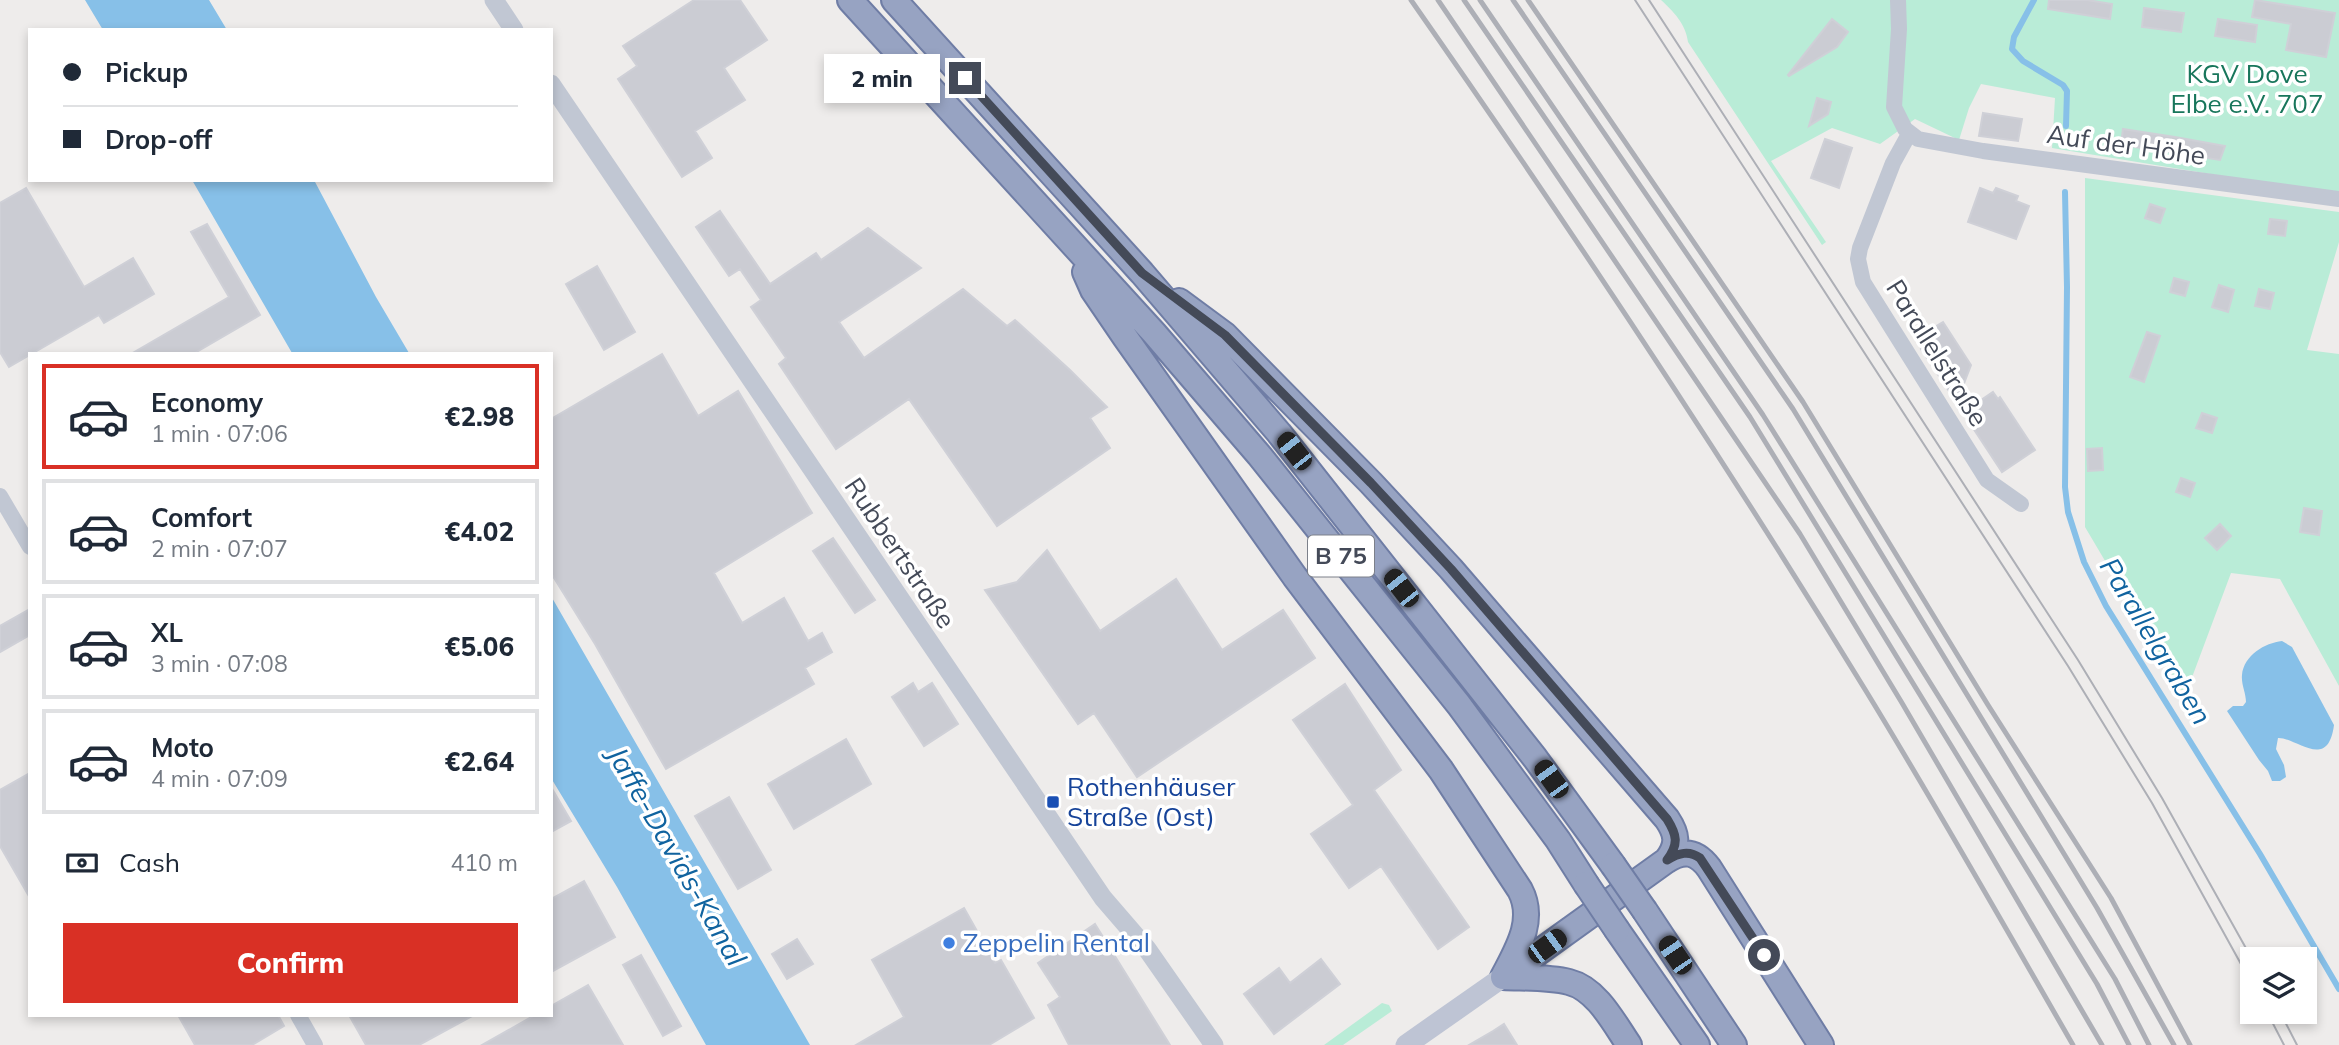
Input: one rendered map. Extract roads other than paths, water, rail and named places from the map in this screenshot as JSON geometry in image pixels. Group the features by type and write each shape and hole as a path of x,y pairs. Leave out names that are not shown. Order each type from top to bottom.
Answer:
{"highway":[{"name":"B 75","path":"850,0 1154,333 1259,455 1363,583 1459,705 1558,840 1697,1045"},
{"name":"B 75","path":"894,0 1142,273 1279,433 1535,758 1645,911 1734,1045"},
{"name":"B 75","path":"1073,246 1093,290 1125,337 1295,576 1441,770 1520,890 1526,908 1525,925 1519,946 1503,977"},
{"path":"1142,273 1225,335 1371,483 1451,569 1667,819 1676,839 1675,848 1667,860"},
{"path":"1503,977 1667,860 1678,854 1692,853 1705,863 1821,1045"},
{"path":"1503,977 1559,980 1577,985 1600,1004 1629,1045"}],"main road":[{"path":"1406,1045 1503,977"}],"street":[{"path":"494,0 513,28"},
{"path":"1898,0 1894,107 1909,134"},
{"name":"Rubbertstraße","path":"553,87 1102,898 1147,948 1214,1045"},
{"name":"Auf der Höhe","path":"1909,134 1918,139 1983,151 2339,199"},
{"name":"Parallelstraße","path":"1909,134 1893,163 1860,248 1858,259 1863,282 1987,480 2021,504"},
{"path":"0,496 28,544"},
{"path":"299,1017 315,1045"}],"water":[{"path":"85,0 209,0 226,28 102,28"},
{"path":"193,182 315,182 408,352 291,352"},
{"name":"Jaffe-Davids-Kanal","path":"553,599 810,1045 706,1045 617,887 553,781"},
{"path":"2282,641 2292,647 2334,725 2331,739 2325,747 2318,750 2278,738 2276,749 2284,765 2286,777 2280,781 2272,781 2227,711 2233,706 2243,706 2246,702 2242,675 2251,656 2262,647"}],"waterway":[{"path":"2034,0 2014,37 2012,49 2023,61 2063,85 2067,91 2066,126"},
{"name":"Parallelgraben","path":"2065,192 2065,487 2068,512 2084,562 2106,606 2260,854 2339,989"}],"tram line":[{"path":"1635,0 2068,666 2152,803 2240,962"},
{"path":"1649,0 2078,660 2162,798 2245,947"},
{"path":"2273,1024 2284,1045"},
{"path":"2286,1024 2297,1045"}],"railway":[{"path":"1411,0 1586,256 1812,603 1971,867 2073,1045"},
{"path":"1438,0 1800,534 2102,1045"},
{"path":"1464,0 1750,417 2097,984 2129,1045"},
{"path":"1480,0 1763,415 2115,979 2149,1045"},
{"path":"1513,0 1793,409 2097,908 2174,1045"},
{"path":"1528,0 1803,402 1988,705 2111,898 2190,1045"}],"place":[{"name":"Rothenhäuser Straße (Ost)","path":"1053,802"},
{"name":"Zeppelin Rental","path":"949,943"}],"park label":[{"name":"KGV Dove Elbe e.V. 707","path":"2247,88"}]}
